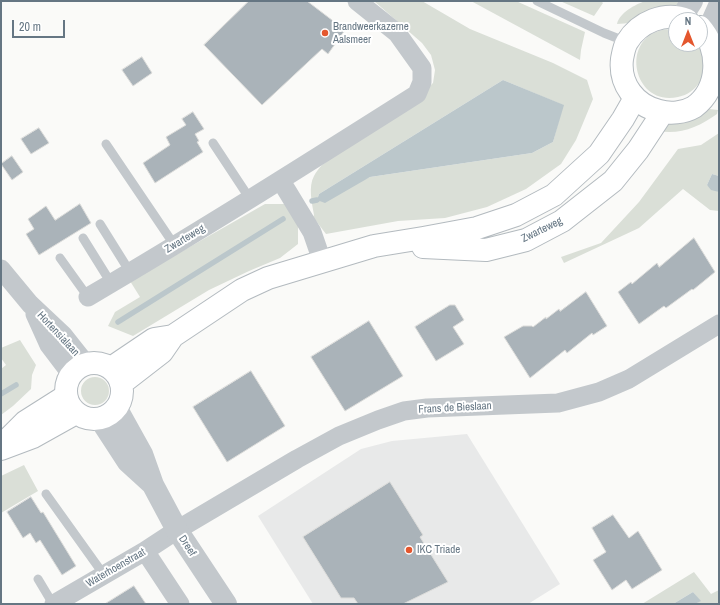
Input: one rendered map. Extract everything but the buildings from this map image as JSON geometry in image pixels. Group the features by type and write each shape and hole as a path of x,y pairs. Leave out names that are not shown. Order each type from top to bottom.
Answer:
{"main road":[{"path":"668,16 652,20 639,28 627,42 623,52 622,66 624,80 635,98 648,108 663,112 679,113 693,108 716,84 719,63 715,47 708,38"},
{"name":"Zwarteweg","path":"116,375 162,352 174,336 242,290 268,278 374,246 477,228 516,215 554,195 599,154 623,119 635,98"},
{"name":"Zwarteweg","path":"374,246 486,250 526,240 562,221 613,181 638,150 663,112"},
{"path":"96,363 106,365 116,375 122,399 108,414 90,419 71,405 66,385 78,369 96,363"},
{"path":"1,446 24,422 71,405"},
{"path":"1,449 33,437 71,405"}],"street":[{"name":"Zwarteweg","path":"88,297 281,181 417,94 422,82 422,68 397,33 357,1"},
{"path":"708,12 719,6"},
{"path":"281,181 312,232 322,261"},
{"name":"Hortensialaan","path":"1,269 30,304 50,345 78,369"},
{"name":"Frans de Bieslaan","path":"177,530 339,436 378,420 404,411 427,408 558,403 599,392 629,379 719,324"},
{"name":"Dreef","path":"108,414 128,462 153,485 177,530 226,604"},
{"name":"Waterhoenstraat","path":"53,604 145,551 177,530"},
{"path":"145,551 180,604"}],"lane":[{"path":"537,1 604,33 627,42"},
{"path":"213,143 250,199"},
{"path":"106,144 175,246"},
{"path":"100,224 130,272"},
{"path":"83,238 111,283"},
{"path":"60,258 88,297"},
{"path":"46,494 104,575"},
{"path":"38,579 53,604"}],"shaded area":[{"path":"374,1 422,1 470,29 553,63 587,80 593,99 576,140 561,164 526,189 487,207 445,218 398,221 326,234 313,217 311,185 314,176 322,165 423,92 433,83 435,70 431,55 422,43","holes":["503,80 563,105 553,142 532,153 370,177 317,200 319,194"]},
{"path":"471,1 516,1 585,32 580,60"},
{"path":"560,1 601,1 603,3 594,16"},
{"path":"645,1 684,1 670,9 652,16 633,22 617,24 621,16 633,7"},
{"path":"662,30 668,30 668,52 703,53 705,68 700,82 693,90 682,96 663,97 651,92 642,83 637,71 637,58 640,46 649,36"},
{"path":"503,80 564,105 553,142 532,153 370,177 325,203 317,200 319,194"},
{"path":"709,109 718,110 717,114 703,123 682,131 658,131 662,123"},
{"path":"719,133 719,176 712,174 707,185 719,192 719,211 710,210 683,189 639,228 564,263 561,257 601,243 639,202 678,149 701,145"},
{"path":"712,174 719,176 719,192 711,190 707,185"},
{"path":"265,204 288,204 298,225 298,244 280,258 209,290 133,336 108,326 115,312 140,297 130,281"},
{"path":"20,340 36,365 32,375 31,389 1,415 1,369 6,365 1,358 1,348"},
{"path":"95,377 101,378 105,381 108,385 108,397 105,401 101,404 95,405 89,404 85,401 82,397 81,391 82,385 85,381 89,378"},
{"name":"IKC Triade","path":"467,434 560,584 528,604 313,604 258,516 361,449 392,441"},
{"path":"24,465 38,491 1,513 1,476"},
{"path":"694,572 711,594 719,590 719,604 695,604 700,601 693,592 673,604 642,604"},
{"path":"693,592 701,601 695,604 673,604"}],"waterway":[{"path":"312,201 317,200"},
{"path":"118,322 283,219"},
{"path":"1,394 16,385"}],"place":[{"name":"Brandweerkazerne Aalsmeer","path":"325,33"},
{"name":"IKC Triade","path":"409,550"}]}
